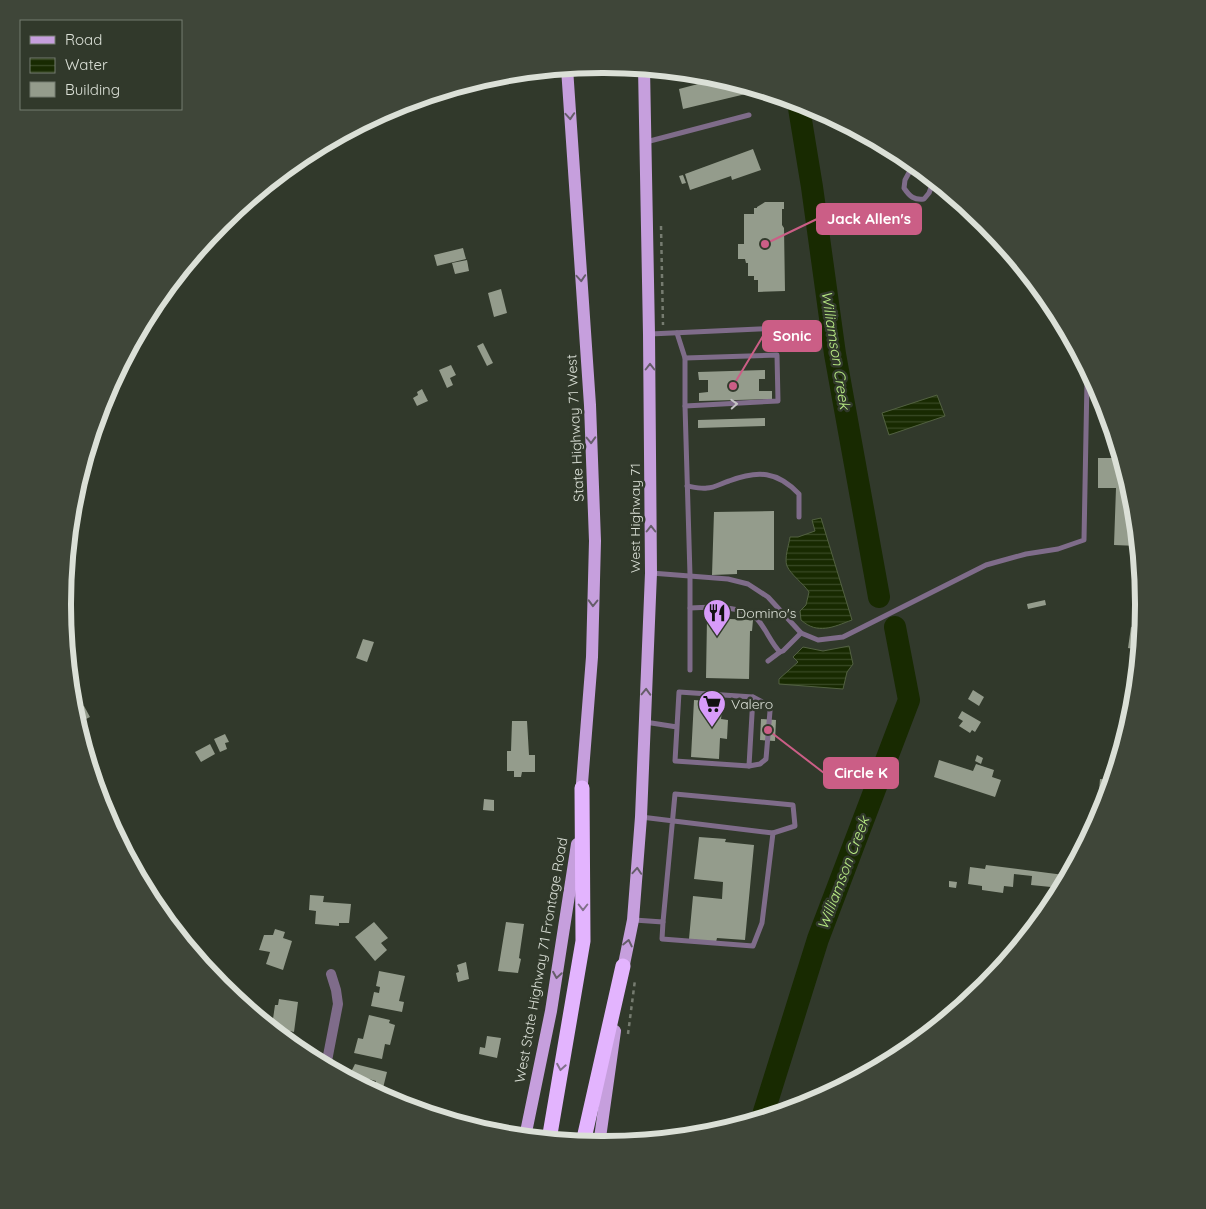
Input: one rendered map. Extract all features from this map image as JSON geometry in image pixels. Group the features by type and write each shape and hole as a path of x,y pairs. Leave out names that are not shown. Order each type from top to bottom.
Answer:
{"highway":[{"path":"550,1133 583,940 582,788"},
{"path":"585,1135 623,966"}],"main road":[{"name":"State Highway 71 West","path":"567,74 590,405 594,541 592,657 582,788"},
{"name":"West Highway 71","path":"601,1136 623,966 633,920 641,818 645,722 651,573 644,75"},
{"name":"West State Highway 71 Frontage Road","path":"526,1131 551,1010 576,852 582,788"}],"street":[{"path":"327,1059 338,1004 331,974"}],"lane":[{"path":"645,142 749,115"},
{"path":"910,171 905,180 904,188 910,196 916,200 924,199 931,187"},
{"path":"649,334 779,328"},
{"path":"677,333 685,358 690,575 690,670"},
{"path":"685,358 777,356 778,402 685,406"},
{"path":"651,573 728,579 748,584 768,596 801,633 818,640 843,637 986,565 1026,554 1058,549 1084,540 1088,387"},
{"path":"687,486 707,488 749,474 765,474 779,478 789,484 799,494 800,517"},
{"path":"690,608 710,607 741,610 757,618 780,652"},
{"path":"768,660 783,651 801,633"},
{"path":"679,692 753,697 766,704 770,711 766,759 760,764 749,766 675,761 677,727 679,692"},
{"path":"749,766 753,697"},
{"path":"645,722 677,727"},
{"path":"641,818 672,820 773,833 796,826 793,805 675,794 672,820 662,939 753,946 762,923 773,833"},
{"path":"633,920 664,922"}],"water":[{"path":"937,395 945,416 889,435 882,413"},
{"path":"821,518 852,620 826,628 813,627 801,620 800,611 806,605 809,592 789,569 786,559 790,537 798,537 815,531 812,520"},
{"path":"849,646 853,664 847,672 843,689 779,684 779,679 798,662 793,657 803,647 823,651"}],"building":[{"path":"704,82 749,93 683,109 679,89"},
{"path":"753,149 761,170 732,180 731,176 690,190 685,174"},
{"path":"683,175 686,183 682,184 679,176"},
{"path":"765,202 784,202 782,225 784,228 785,291 758,292 758,280 754,280 754,276 748,276 748,263 746,263 745,259 738,259 738,244 744,244 744,214 754,214 754,208"},
{"path":"463,248 466,259 437,266 434,255"},
{"path":"467,260 469,271 455,274 452,263"},
{"path":"501,289 507,313 494,317 488,293"},
{"path":"483,343 493,363 487,366 477,346"},
{"path":"451,365 456,375 450,378 453,385 447,388 439,370"},
{"path":"765,370 765,379 759,379 759,391 772,391 772,399 699,401 699,393 708,392 708,380 699,380 698,372"},
{"path":"422,389 428,401 417,406 413,398"},
{"path":"765,418 765,426 698,428 698,420"},
{"path":"1098,458 1114,458 1125,501 1131,546 1114,545 1116,488 1098,488"},
{"path":"774,511 774,570 737,570 737,574 712,575 714,512"},
{"path":"1045,600 1046,605 1028,609 1027,604"},
{"path":"707,618 753,620 752,631 750,631 749,679 706,678"},
{"path":"1131,627 1134,628 1133,649 1128,648"},
{"path":"363,639 374,642 367,662 356,658"},
{"path":"973,690 984,697 979,706 968,699"},
{"name":"Valero","path":"694,700 723,702 721,719 728,720 727,739 720,738 719,759 691,757"},
{"path":"84,706 90,717 84,720 81,708"},
{"path":"962,711 981,722 975,732 972,730 970,733 959,726 963,721 958,718"},
{"path":"761,719 776,720 775,741 760,740"},
{"path":"512,721 527,721 529,755 535,755 535,772 522,772 521,777 514,777 514,771 507,771 507,751 511,751"},
{"path":"225,734 229,742 225,743 227,749 220,752 214,739"},
{"path":"210,744 215,754 201,762 195,752"},
{"path":"977,755 983,758 981,764 975,761"},
{"path":"939,760 973,771 976,764 994,770 992,777 1001,780 995,797 934,777"},
{"path":"1100,779 1105,779 1099,796"},
{"path":"484,799 494,800 494,811 483,810"},
{"path":"699,837 726,839 725,842 754,845 745,940 717,938 716,942 689,939 693,896 722,899 723,882 694,879"},
{"path":"986,865 1061,875 1053,887 1031,885 1032,876 1014,874 1013,887 1004,886 1003,893 982,890 982,886 968,884 970,867 985,869"},
{"path":"949,881 957,882 956,888 949,887"},
{"path":"310,895 324,896 323,902 351,904 349,923 339,923 339,926 315,924 316,911 309,910"},
{"path":"374,922 388,938 381,943 387,950 375,961 355,937"},
{"path":"506,922 524,924 518,973 498,971"},
{"path":"275,929 285,932 283,938 292,941 283,970 266,964 270,952 259,950 264,935 273,935"},
{"path":"466,962 469,979 458,982 456,973 459,972 457,965"},
{"path":"379,971 405,976 399,1001 404,1002 402,1012 371,1006 374,992 379,993 380,987 376,986"},
{"path":"279,999 298,1002 294,1032 290,1031 290,1034 273,1021 275,1005 278,1005"},
{"path":"369,1015 390,1020 389,1023 395,1025 390,1045 385,1044 382,1059 354,1053 358,1038 363,1039"},
{"path":"487,1036 501,1038 497,1058 479,1054 480,1047 485,1048"},
{"path":"355,1064 387,1072 383,1088 375,1084 376,1081 351,1072"},
{"path":"480,1120 503,1124 503,1127"}],"waterway":[{"name":"Williamson Creek","path":"799,111 835,354 879,597"},
{"name":"Williamson Creek","path":"764,1111 818,939 909,700 895,627"}],"place":[{"name":"Jack Allen's","path":"765,244"},
{"name":"Sonic","path":"733,386"},
{"name":"Domino's","path":"717,637"},
{"name":"Valero","path":"712,728"},
{"name":"Circle K","path":"768,730"}]}
